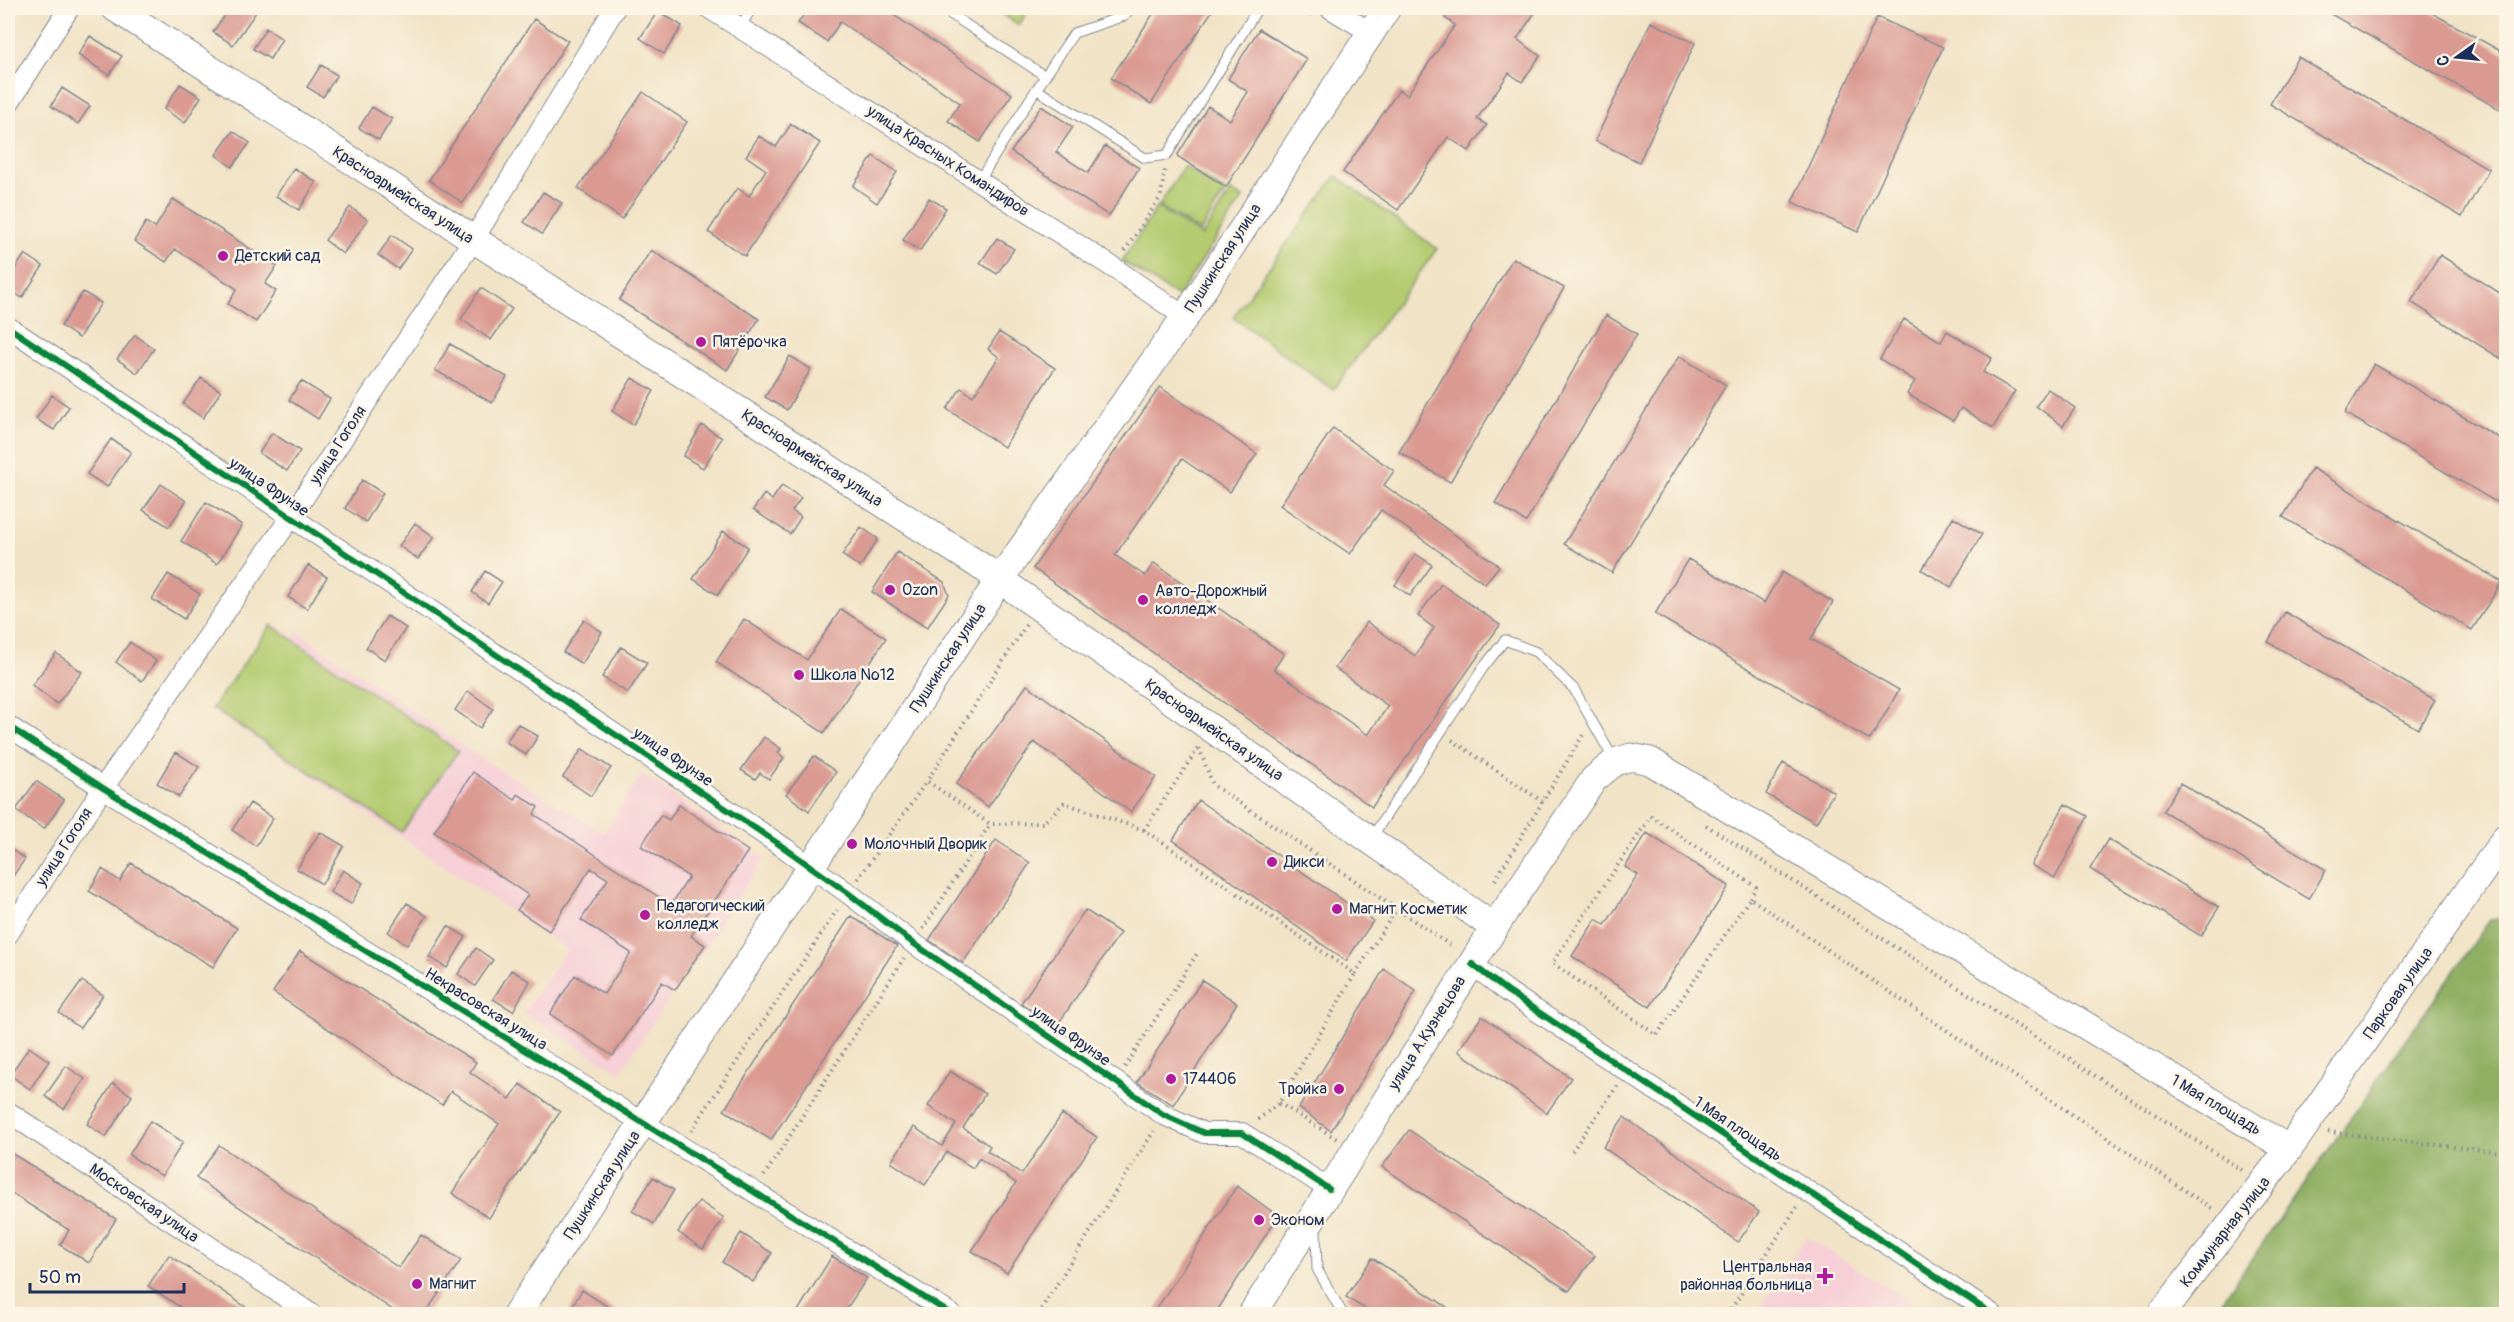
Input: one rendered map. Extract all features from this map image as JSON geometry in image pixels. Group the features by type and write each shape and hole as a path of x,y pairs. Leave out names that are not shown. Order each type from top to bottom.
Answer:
{"main road":[{"name":"Красноармейская улица","path":"115,8 1000,579 1495,928"},
{"name":"Пушкинская улица","path":"517,1314 1000,579 1185,316 1387,8"},
{"name":"1 Мая площадь","path":"1616,762 1631,758 1650,761 2289,1149"},
{"name":"улица А.Кузнецова","path":"1252,1314 1322,1200 1462,956 1495,928 1594,779 1616,762"},
{"name":"Парковая улица","path":"2289,1149 2506,839"},
{"name":"Коммунарная улица","path":"2161,1314 2289,1149"}],"street":[{"path":"8,104 69,8"},
{"name":"улица Гоголя","path":"8,934 103,788 291,518 473,240 615,8"},
{"name":"улица Красных Командиров","path":"709,8 1185,316"},
{"path":"1330,8 1370,32"},
{"name":"улица Фрунзе","path":"8,327 811,866 913,943 1115,1083 1164,1115 1204,1133 1242,1133"},
{"name":"Некрасовская улица","path":"8,726 103,788 951,1314"},
{"name":"1 Мая площадь","path":"1462,956 1517,998 1992,1314"},
{"name":"Московская улица","path":"8,1112 311,1314"},
{"path":"1242,1133 1322,1200"}],"lane":[{"path":"740,27 752,8"},
{"path":"941,8 1045,76"},
{"path":"979,181 1074,33 1124,16 1131,8"},
{"path":"1036,89 1145,158 1167,156 1258,8"},
{"path":"1370,840 1483,668 1505,640 1536,652 1574,689 1616,762"},
{"path":"1322,1200 1317,1269 1343,1314"}],"path":[{"path":"1114,268 1161,196 1167,156"},
{"path":"681,1146 848,893 927,781 1038,606"},
{"path":"1490,889 1592,721"},
{"path":"1441,733 1543,802"},
{"path":"1144,830 1199,747 1213,785 1462,956"},
{"path":"927,781 990,824 1043,823 1064,803 1144,830 1356,974"},
{"path":"1651,816 1756,887 1750,898 1657,1035 1552,963 1651,816"},
{"path":"1702,822 2244,1170 2238,1178"},
{"path":"753,1192 990,824"},
{"path":"1750,898 2215,1210 2221,1202"},
{"path":"1242,1133 1279,1104 1396,910"},
{"path":"1115,1083 1198,952"},
{"path":"1572,1151 1618,1084"},
{"path":"1279,1104 1338,1139"},
{"path":"1038,1314 1164,1115"},
{"path":"2327,1132 2506,1153"},
{"path":"1728,1314 1798,1206"}],"shaded area":[{"path":"271,623 294,637 298,632 476,755 604,833 642,774 764,858 620,1072 524,1013 567,949 211,709"},
{"name":"Центральная районная больница","path":"1806,1237 1931,1314 1756,1314"}],"green space":[{"path":"991,8 1030,8 1019,25"},
{"path":"1184,166 1225,192 1200,232 1159,206"},
{"path":"1336,176 1437,249 1333,390 1233,317"},
{"path":"1231,191 1243,198 1178,297 1122,261 1157,207 1202,236"},
{"path":"271,625 458,751 402,832 212,708"},
{"path":"2506,918 2506,1314 2213,1314 2490,920"}],"building":[{"path":"230,8 249,8 256,12 233,45 213,32"},
{"path":"809,8 883,8 1012,94 980,142 948,121 960,103 840,22 827,42 798,23"},
{"path":"1157,8 1214,8 1151,104 1111,78"},
{"path":"1452,8 1538,8 1517,39 1540,56 1522,82 1509,73 1477,119 1487,125 1469,151 1448,137 1398,210 1343,172 1399,90 1407,95 1455,25 1445,18"},
{"path":"2329,8 2423,8 2506,54 2506,113 2327,12"},
{"path":"658,11 682,26 664,54 640,38"},
{"path":"1877,17 1943,47 1858,232 1792,202"},
{"path":"534,19 568,41 463,203 429,180"},
{"path":"1651,22 1695,43 1639,162 1595,141"},
{"path":"266,28 282,39 270,59 253,49"},
{"path":"1259,29 1307,59 1226,187 1177,156 1208,106 1230,120 1248,92 1228,79"},
{"path":"90,36 122,56 109,75 78,55"},
{"path":"2298,57 2489,169 2462,217 2270,104"},
{"path":"321,65 337,75 323,97 307,87"},
{"path":"180,84 201,97 185,123 164,109"},
{"path":"62,88 90,106 78,124 51,106"},
{"path":"643,92 687,122 622,219 578,188"},
{"path":"1041,106 1073,127 1056,152 1088,173 1105,146 1139,168 1109,216 1011,152"},
{"path":"372,107 392,119 379,140 359,128"},
{"path":"791,124 820,143 745,256 708,232 737,188 749,196 766,170 746,156 759,136 776,147"},
{"path":"233,131 250,143 232,167 216,155"},
{"path":"873,156 897,172 877,203 853,186"},
{"path":"294,168 316,182 299,210 276,196"},
{"path":"543,192 562,203 542,234 524,222"},
{"path":"929,198 946,208 920,251 903,240"},
{"name":"Детский сад","path":"173,199 277,266 265,284 276,291 256,322 228,304 237,289 175,249 166,262 134,241 146,222 155,228"},
{"path":"350,207 368,220 343,254 325,240"},
{"path":"392,235 412,249 398,269 378,255"},
{"path":"997,238 1014,249 997,274 980,263"},
{"path":"651,250 759,319 727,370 619,300"},
{"path":"25,254 43,266 22,298 8,288 8,279"},
{"path":"2440,255 2506,297 2506,362 2411,302"},
{"path":"1513,258 1564,288 1450,482 1399,452"},
{"path":"481,288 512,309 491,340 461,319"},
{"path":"83,292 101,303 79,338 61,326"},
{"path":"1606,315 1637,334 1526,522 1495,503"},
{"path":"1904,319 1941,342 1947,331 1992,358 1983,372 2015,391 1993,428 1961,408 1953,421 1907,394 1915,381 1880,359"},
{"path":"999,332 1055,368 1004,447 947,409 961,388 973,396 999,357 988,349"},
{"path":"135,335 154,349 137,373 117,359"},
{"path":"450,344 507,377 492,403 435,370"},
{"path":"790,356 811,369 787,410 765,397"},
{"path":"1679,356 1726,385 1612,573 1564,544"},
{"path":"2374,364 2506,442 2506,508 2345,413"},
{"path":"201,378 221,391 203,418 183,404"},
{"path":"632,378 654,391 633,425 612,411"},
{"path":"301,381 330,399 318,419 289,400"},
{"name":"Авто-Дорожный колледж","path":"1160,387 1257,454 1230,492 1182,459 1115,555 1145,576 1154,563 1284,654 1274,669 1368,735 1388,706 1335,668 1367,622 1415,656 1434,628 1418,616 1441,584 1500,625 1372,807 1033,568"},
{"path":"2048,389 2075,408 2063,426 2036,406"},
{"path":"52,395 69,407 54,430 36,419"},
{"path":"702,425 722,438 703,468 683,456"},
{"path":"1333,428 1394,471 1384,485 1499,566 1485,584 1381,510 1350,554 1280,505"},
{"path":"272,433 300,451 287,471 259,453"},
{"path":"111,439 131,452 107,487 87,474"},
{"path":"2312,468 2502,582 2472,630 2283,517"},
{"path":"362,480 383,493 366,522 345,508"},
{"path":"161,484 186,501 169,527 143,510"},
{"path":"782,485 801,498 792,511 801,517 790,534 753,510 764,494 772,500"},
{"path":"206,502 242,525 217,564 181,541"},
{"path":"1953,517 1982,534 1951,587 1922,570"},
{"path":"415,523 434,537 418,559 399,546"},
{"path":"861,527 878,539 860,567 842,555"},
{"path":"723,531 748,547 718,595 693,579"},
{"path":"897,552 944,582 949,595 927,628 872,592"},
{"path":"1416,554 1432,565 1410,596 1395,585"},
{"path":"1688,559 1764,603 1782,572 1833,602 1811,639 1899,690 1870,740 1655,614"},
{"path":"308,565 327,577 307,609 288,597"},
{"path":"485,571 502,582 488,603 472,592"},
{"path":"168,574 200,594 184,619 152,599"},
{"name":"Школа №12","path":"841,609 886,638 824,733 716,662 744,619 807,660"},
{"path":"2285,612 2435,700 2418,729 2268,642"},
{"path":"387,616 406,628 385,660 366,648"},
{"path":"584,620 602,632 582,664 563,652"},
{"path":"130,642 156,661 142,681 116,662"},
{"path":"621,647 647,663 628,693 602,677"},
{"path":"56,653 82,672 57,704 32,685"},
{"path":"1027,685 1156,777 1131,812 1034,742 988,807 956,784"},
{"path":"468,691 493,709 480,728 455,710"},
{"path":"518,724 538,736 526,755 506,742"},
{"path":"764,737 781,749 778,753 784,758 769,779 760,773 755,779 741,770"},
{"path":"582,749 611,768 591,796 563,777"},
{"path":"176,752 199,767 179,797 157,783"},
{"path":"814,756 836,772 809,811 786,794"},
{"path":"1783,763 1834,792 1816,823 1766,794"},
{"name":"Педагогический колледж","path":"473,772 515,800 518,794 538,807 534,814 671,905 689,877 641,846 661,815 669,820 679,805 748,851 691,936 705,945 675,990 662,982 613,1056 550,1014 575,975 604,994 631,953 581,920 608,879 591,868 549,931 517,910 528,895 434,832"},
{"path":"36,781 64,800 44,829 16,810"},
{"path":"2180,783 2326,870 2309,899 2163,811"},
{"path":"1198,800 1373,921 1346,961 1173,840"},
{"path":"250,803 273,818 256,846 232,830"},
{"path":"2065,804 2088,816 2055,878 2031,865"},
{"path":"320,832 344,846 322,884 297,869"},
{"path":"1647,833 1729,886 1650,1007 1572,956 1596,919 1605,925 1638,875 1625,867"},
{"path":"2108,839 2219,907 2201,936 2090,869"},
{"path":"996,840 1030,863 963,963 929,940"},
{"path":"8,847 25,859 11,879 8,877"},
{"path":"131,863 237,928 213,967 89,891 102,869 120,881"},
{"path":"343,870 363,883 351,904 330,892"},
{"path":"407,903 427,916 407,945 388,932"},
{"path":"1085,910 1120,933 1056,1027 1021,1003"},
{"path":"851,916 897,946 771,1140 724,1110"},
{"path":"448,926 466,937 447,968 429,957"},
{"path":"476,948 493,960 475,986 458,974"},
{"path":"300,951 476,1062 470,1072 510,1099 520,1084 560,1112 489,1218 452,1193 499,1124 451,1091 442,1105 273,992"},
{"path":"1384,969 1416,991 1331,1131 1299,1108"},
{"path":"511,970 530,981 513,1011 493,999"},
{"path":"1202,980 1237,1003 1173,1105 1137,1082"},
{"path":"82,981 103,995 80,1028 59,1013"},
{"path":"1482,1016 1571,1078 1547,1113 1458,1051"},
{"path":"29,1047 49,1061 30,1089 10,1075"},
{"path":"66,1066 85,1079 64,1109 45,1096"},
{"path":"950,1071 985,1094 963,1128 990,1146 987,1151 1022,1174 1062,1114 1097,1137 1007,1273 972,1251 1016,1183 979,1158 973,1168 947,1152 925,1185 891,1162 914,1127 942,1146 956,1124 928,1106"},
{"path":"113,1083 132,1096 106,1137 87,1124"},
{"path":"1624,1117 1759,1212 1738,1242 1603,1147"},
{"path":"150,1121 183,1142 162,1176 129,1155"},
{"path":"1409,1130 1595,1256 1569,1291 1382,1167"},
{"path":"219,1145 399,1268 421,1235 461,1260 425,1314 399,1314 196,1178"},
{"path":"8,1151 116,1219 89,1263 60,1245 69,1230 8,1191"},
{"path":"653,1177 674,1190 654,1224 632,1211"},
{"path":"1237,1186 1278,1216 1215,1314 1153,1314"},
{"path":"699,1201 724,1218 703,1249 678,1232"},
{"path":"741,1233 772,1253 753,1282 722,1262"},
{"path":"169,1255 256,1314 191,1314 148,1286"},
{"path":"832,1256 867,1278 843,1314 796,1314"},
{"path":"1372,1258 1447,1307 1442,1314 1373,1314 1346,1297"},
{"path":"582,1290 619,1314 575,1314 569,1311"}],"cycle path":[{"path":"8,327 786,849 913,943 1164,1115 1204,1133 1242,1133 1329,1189"},
{"path":"8,726 103,788 951,1314"},
{"path":"1472,964 1507,991 1992,1314"}],"place":[{"name":"Детский сад","path":"223,256"},
{"name":"Пятёрочка","path":"701,342"},
{"name":"Ozon","path":"890,590"},
{"name":"Авто-Дорожный колледж","path":"1143,600"},
{"name":"Школа №12","path":"799,675"},
{"name":"Молочный Дворик","path":"852,844"},
{"name":"Дикси","path":"1272,862"},
{"name":"Магнит Косметик","path":"1337,909"},
{"name":"Педагогический колледж","path":"645,915"},
{"name":"174406","path":"1171,1079"},
{"name":"Тройка","path":"1339,1089"},
{"name":"Эконом","path":"1259,1220"},
{"name":"Центральная районная больница","path":"1825,1276"},
{"name":"Магнит","path":"417,1284"}]}
